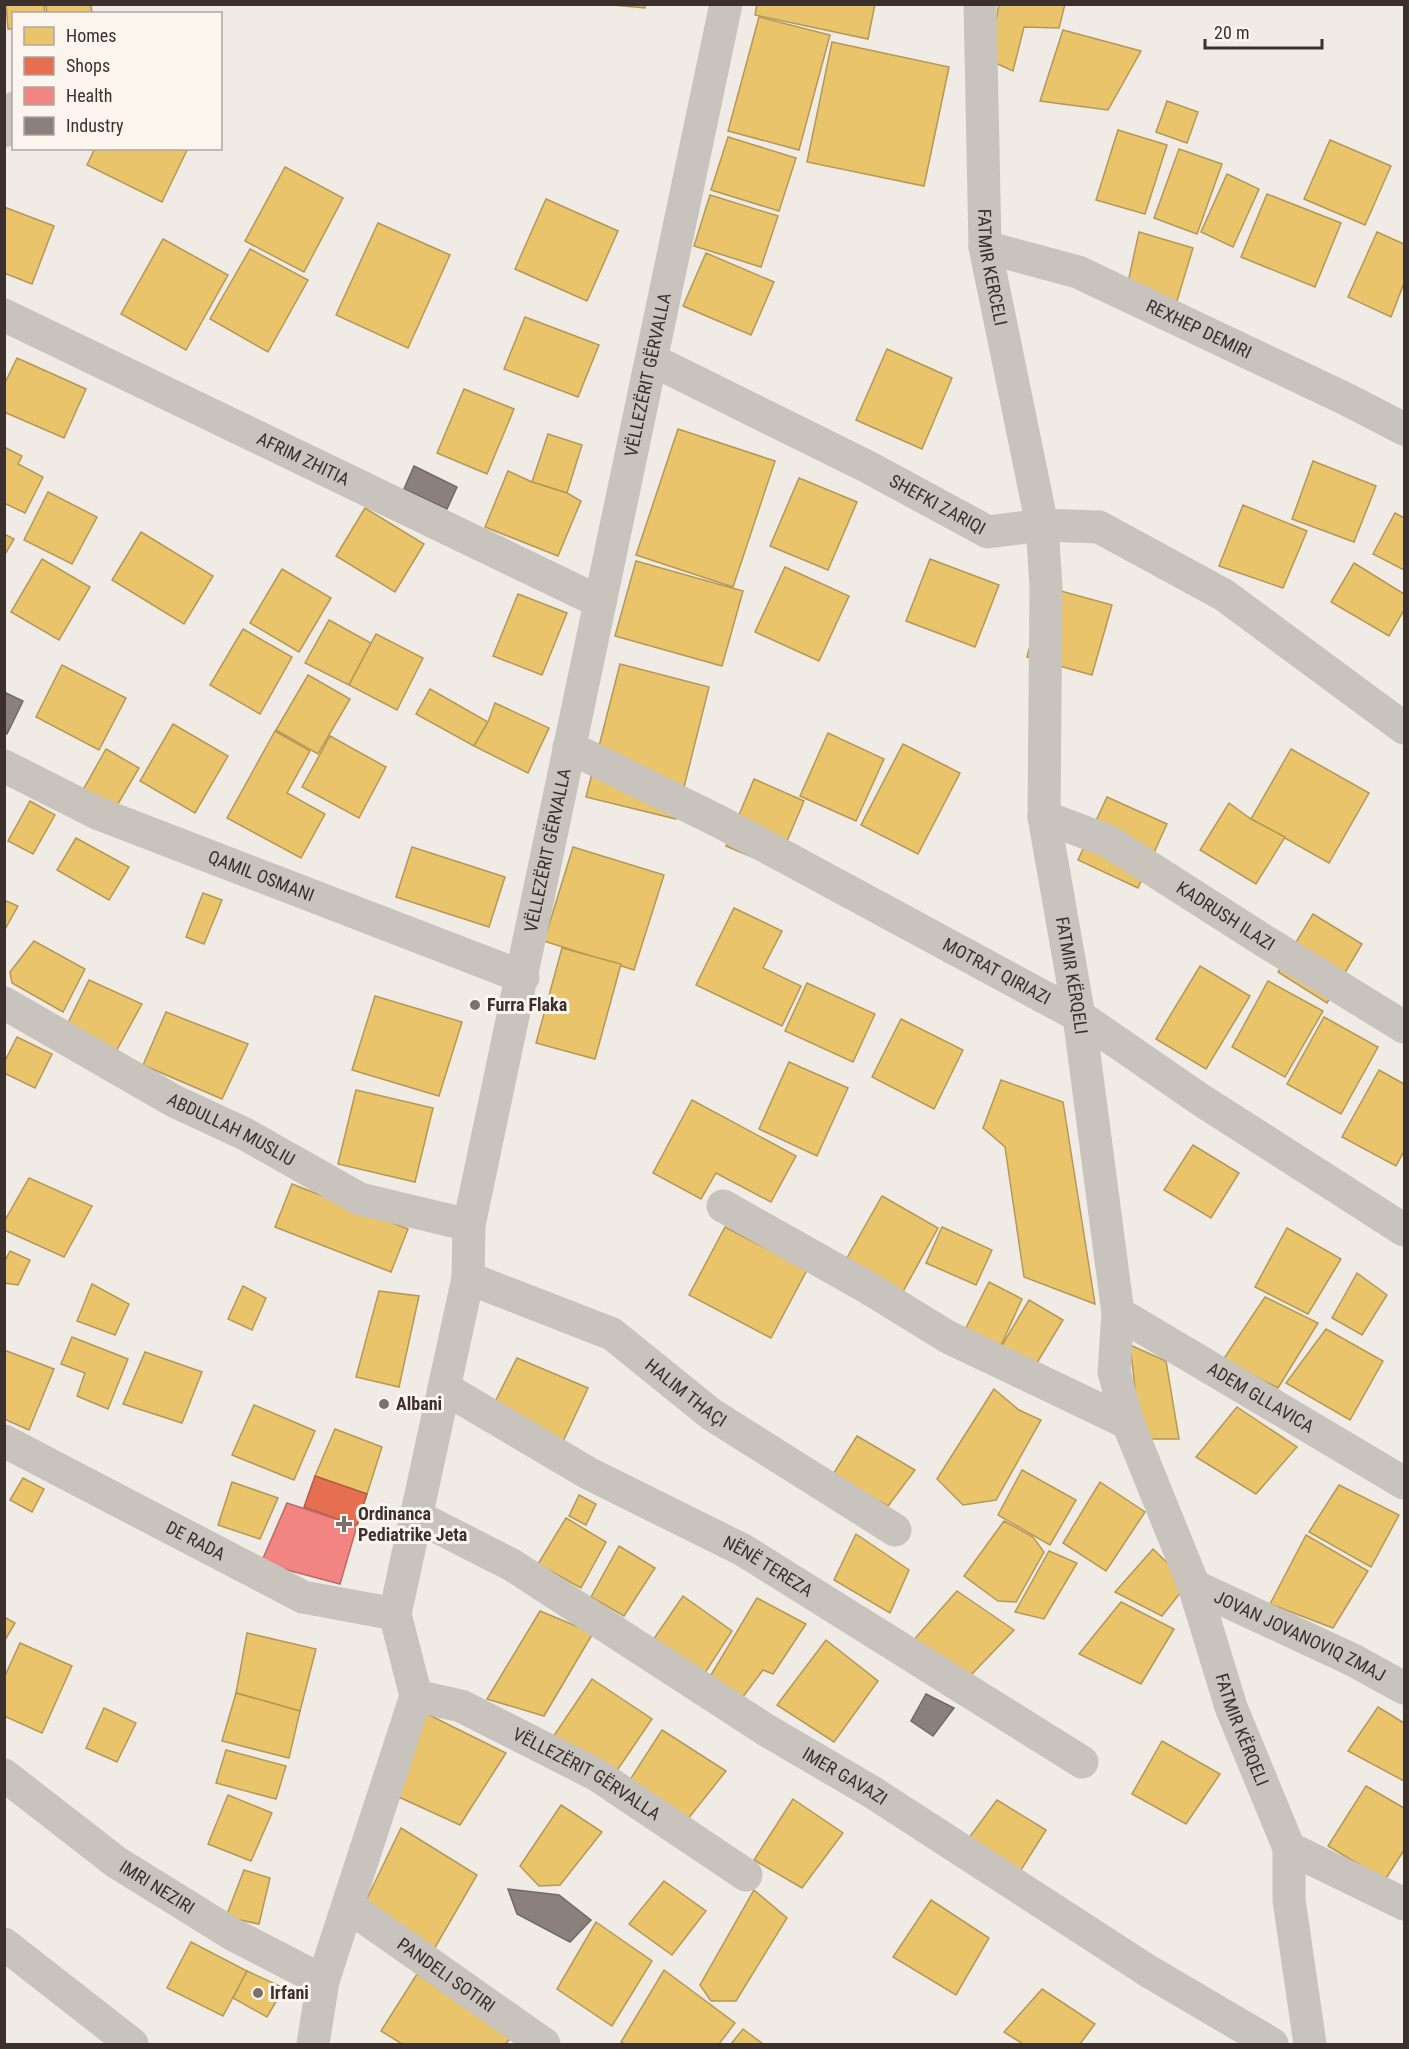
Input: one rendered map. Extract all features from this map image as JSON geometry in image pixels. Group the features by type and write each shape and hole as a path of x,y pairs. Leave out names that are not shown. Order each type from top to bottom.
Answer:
{"street":[{"name":"VËLLEZËRIT GËRVALLA","path":"726,4 470,1225 468,1278 395,1614 416,1696 461,1706 597,1775 746,1875"},
{"name":"FATMIR KERCELI","path":"980,4 985,247 1042,525"},
{"path":"4,131 12,113"},
{"name":"REXHEP DEMIRI","path":"985,247 1078,272 1348,400 1404,429"},
{"name":"AFRIM ZHITIA","path":"4,315 600,602"},
{"name":"SHEFKI ZARIQI","path":"652,360 868,467 987,532 1042,525 1099,527 1224,595 1404,728"},
{"name":"FATMIR KËRQELI","path":"1042,525 1046,587 1044,817 1079,1016 1118,1313 1114,1372 1128,1423 1194,1586 1231,1707 1289,1848 1289,1900 1310,2044"},
{"name":"MOTRAT QIRIAZI","path":"569,747 724,824 1079,1016 1201,1100 1404,1230"},
{"name":"QAMIL OSMANI","path":"4,766 97,813 523,977"},
{"name":"KADRUSH ILAZI","path":"1044,817 1108,841 1404,1027"},
{"name":"ABDULLAH MUSLIU","path":"4,1003 174,1101 245,1134 360,1199 470,1225"},
{"path":"723,1206 865,1286 948,1337 1128,1423"},
{"name":"HALIM THAÇI","path":"468,1278 612,1334 711,1414 895,1530"},
{"name":"ADEM GLLAVICA","path":"1118,1313 1404,1483"},
{"name":"NËNË TEREZA","path":"444,1388 588,1473 742,1550 1082,1762"},
{"name":"DE RADA","path":"4,1441 303,1597 395,1614"},
{"name":"IMER GAVAZI","path":"416,1516 512,1565 766,1730 872,1792 1148,1971 1272,2044"},
{"name":"JOVAN JOVANOVIQ ZMAJ","path":"1194,1586 1353,1660 1404,1688"},
{"path":"313,2044 323,1980 416,1696"},
{"name":"IMRI NEZIRI","path":"4,1775 116,1862 232,1934 323,1980"},
{"path":"1289,1848 1404,1904"},
{"name":"PANDELI SOTIRI","path":"348,1906 544,2044"},
{"path":"4,1944 132,2044"}],"building: Homes":[{"path":"6,4 44,4 45,12 12,12 12,29 8,29"},
{"path":"46,4 91,4 92,12 47,12"},
{"path":"602,4 645,4 645,8"},
{"path":"757,4 875,4 868,39 755,15"},
{"path":"999,4 1065,4 1059,28 1024,27 1013,71 989,60"},
{"path":"759,17 830,35 799,150 728,131"},
{"path":"1063,30 1141,51 1108,110 1040,101"},
{"path":"832,42 949,67 924,186 807,162"},
{"path":"1167,101 1198,112 1187,143 1156,132"},
{"path":"1118,130 1167,145 1145,214 1096,200"},
{"path":"728,137 796,158 779,211 711,190"},
{"path":"1330,140 1391,166 1365,225 1304,199"},
{"path":"1179,149 1222,164 1197,234 1154,218"},
{"path":"94,150 187,150 162,202 87,165"},
{"path":"285,167 343,198 304,272 245,241"},
{"path":"1227,174 1259,189 1233,247 1201,232"},
{"path":"1267,194 1341,223 1315,287 1241,257"},
{"path":"710,195 778,216 761,267 694,246"},
{"path":"546,199 618,231 587,301 515,269"},
{"path":"4,207 54,226 32,284 4,273"},
{"path":"378,223 450,255 408,348 336,315"},
{"path":"1139,232 1193,248 1176,304 1127,287"},
{"path":"1377,232 1404,244 1404,283 1391,317 1348,297"},
{"path":"163,239 228,275 186,350 121,314"},
{"path":"250,249 308,280 268,352 210,319"},
{"path":"706,253 774,282 751,335 683,306"},
{"path":"525,317 599,345 578,397 504,369"},
{"path":"887,349 952,378 922,449 856,420"},
{"path":"17,358 86,389 64,438 4,412 4,385"},
{"path":"464,389 514,409 487,474 437,453"},
{"path":"678,429 775,461 733,587 636,555"},
{"path":"548,434 582,445 567,493 532,482"},
{"path":"4,447 22,456 18,464 43,477 25,513 4,503"},
{"path":"1313,461 1376,486 1354,542 1292,519"},
{"path":"508,471 532,482 567,493 581,501 558,556 485,527"},
{"path":"799,478 857,502 828,570 770,546"},
{"path":"48,492 97,517 72,564 24,540"},
{"path":"1243,505 1307,531 1283,588 1219,566"},
{"path":"365,508 424,544 395,592 336,556"},
{"path":"1395,513 1404,518 1404,570 1373,554"},
{"path":"141,532 213,576 184,624 112,580"},
{"path":"4,534 14,539 4,556"},
{"path":"42,559 90,587 59,640 11,612"},
{"path":"930,559 999,585 975,647 906,621"},
{"path":"636,561 743,591 722,666 615,636"},
{"path":"1354,563 1404,594 1404,610 1389,636 1331,602"},
{"path":"785,567 849,596 819,661 755,632"},
{"path":"282,569 331,598 299,652 250,623"},
{"path":"1046,587 1112,605 1092,675 1027,657"},
{"path":"518,594 567,613 542,675 493,656"},
{"path":"329,620 371,643 349,685 305,663"},
{"path":"243,629 292,657 260,714 210,685"},
{"path":"376,634 423,658 397,710 349,685"},
{"path":"620,664 709,687 676,819 586,797"},
{"path":"62,665 126,698 99,750 36,717"},
{"path":"308,675 350,699 318,754 276,730"},
{"path":"430,689 488,722 474,746 416,714"},
{"path":"495,703 549,728 528,773 474,746 488,722"},
{"path":"173,724 228,756 195,813 140,781"},
{"path":"275,731 310,751 287,793 325,814 301,858 227,818"},
{"path":"828,733 884,759 856,821 800,796"},
{"path":"330,736 386,767 359,818 302,787"},
{"path":"903,744 960,773 918,854 861,825"},
{"path":"106,749 139,768 115,809 83,790"},
{"path":"1291,749 1369,793 1329,863 1251,819"},
{"path":"754,779 804,801 776,867 726,846"},
{"path":"1107,797 1167,824 1138,888 1078,860"},
{"path":"30,801 55,815 33,854 8,841"},
{"path":"1229,803 1251,819 1285,837 1256,884 1200,850"},
{"path":"76,838 129,867 109,900 57,870"},
{"path":"412,847 505,877 489,927 396,897"},
{"path":"573,847 664,875 634,970 544,941"},
{"path":"203,893 222,900 204,944 186,937"},
{"path":"4,900 18,906 4,931"},
{"path":"734,908 782,931 763,968 801,986 782,1026 696,985"},
{"path":"1313,914 1362,944 1327,1003 1278,972"},
{"path":"34,941 85,969 63,1012 12,983 10,972"},
{"path":"562,948 621,964 595,1059 536,1043"},
{"path":"1200,966 1250,996 1206,1069 1156,1039"},
{"path":"89,980 142,1004 114,1055 64,1031"},
{"path":"1268,981 1323,1011 1285,1077 1232,1047"},
{"path":"807,983 875,1014 853,1062 785,1031"},
{"path":"375,996 462,1022 439,1096 352,1070"},
{"path":"166,1012 248,1044 222,1099 143,1065"},
{"path":"1324,1017 1378,1047 1341,1114 1287,1084"},
{"path":"901,1019 963,1050 934,1109 872,1077"},
{"path":"17,1037 52,1054 35,1088 4,1073 4,1063"},
{"path":"789,1062 848,1088 817,1156 759,1129"},
{"path":"1379,1070 1404,1084 1404,1151 1396,1166 1342,1137"},
{"path":"1001,1080 1063,1102 1095,1304 1024,1277 1005,1147 983,1128"},
{"path":"356,1090 433,1108 415,1182 338,1164"},
{"path":"692,1100 796,1156 771,1202 716,1173 701,1199 653,1173"},
{"path":"1193,1145 1239,1173 1211,1218 1164,1190"},
{"path":"29,1178 92,1206 64,1257 4,1230 4,1222"},
{"path":"292,1184 408,1229 391,1272 275,1227"},
{"path":"882,1196 938,1228 900,1297 843,1265"},
{"path":"725,1227 807,1270 771,1338 689,1295"},
{"path":"942,1227 992,1250 976,1285 926,1263"},
{"path":"1287,1228 1341,1259 1308,1314 1255,1287"},
{"path":"10,1251 30,1260 18,1285 4,1283 4,1263"},
{"path":"1357,1273 1387,1295 1362,1335 1332,1318"},
{"path":"989,1282 1022,1299 998,1352 962,1336"},
{"path":"92,1284 129,1304 115,1335 77,1321"},
{"path":"243,1286 266,1298 252,1330 228,1319"},
{"path":"379,1291 419,1296 399,1387 356,1377"},
{"path":"1265,1297 1318,1323 1278,1388 1223,1360"},
{"path":"1029,1300 1063,1320 1032,1371 998,1352"},
{"path":"1326,1329 1383,1361 1350,1420 1286,1383"},
{"path":"72,1337 128,1359 108,1409 77,1396 85,1373 61,1364"},
{"path":"1130,1345 1166,1361 1179,1439 1141,1439"},
{"path":"4,1350 54,1369 29,1430 4,1419"},
{"path":"145,1352 202,1372 182,1423 123,1404"},
{"path":"517,1358 588,1388 560,1448 491,1410"},
{"path":"994,1389 1019,1410 1041,1420 996,1500 963,1505 937,1479"},
{"path":"254,1405 315,1431 294,1480 232,1455"},
{"path":"1237,1407 1297,1447 1256,1494 1196,1457"},
{"path":"335,1429 382,1447 367,1494 315,1476"},
{"path":"857,1436 915,1470 888,1506 832,1476"},
{"path":"1022,1470 1076,1500 1050,1545 998,1515"},
{"path":"23,1478 44,1489 32,1512 10,1500"},
{"path":"232,1482 278,1498 260,1539 218,1525"},
{"path":"1100,1482 1145,1512 1106,1571 1063,1543"},
{"path":"1339,1485 1399,1515 1371,1567 1309,1532"},
{"path":"579,1495 596,1504 586,1525 569,1516"},
{"path":"566,1518 606,1542 581,1588 538,1564"},
{"path":"1004,1521 1033,1537 1044,1552 1016,1602 998,1601 964,1576"},
{"path":"856,1534 909,1570 890,1613 834,1580"},
{"path":"1306,1535 1368,1571 1333,1628 1270,1604"},
{"path":"619,1546 655,1568 624,1616 591,1597"},
{"path":"1153,1549 1188,1583 1162,1616 1115,1592"},
{"path":"1049,1551 1077,1563 1044,1619 1015,1612"},
{"path":"957,1591 1014,1630 969,1677 911,1643"},
{"path":"683,1596 732,1631 701,1679 649,1646"},
{"path":"757,1598 806,1624 773,1674 763,1670 739,1702 705,1685"},
{"path":"1121,1602 1174,1629 1141,1684 1079,1654"},
{"path":"540,1611 593,1633 544,1716 487,1699"},
{"path":"4,1617 15,1623 4,1642"},
{"path":"247,1633 316,1649 300,1711 236,1693"},
{"path":"826,1640 878,1681 834,1742 777,1705"},
{"path":"20,1643 72,1666 42,1733 4,1716 4,1678"},
{"path":"592,1679 652,1719 614,1775 553,1737"},
{"path":"236,1693 300,1711 289,1758 222,1741"},
{"path":"1378,1707 1404,1723 1404,1781 1348,1751"},
{"path":"104,1708 136,1723 117,1762 86,1748"},
{"path":"421,1711 506,1753 460,1825 390,1793"},
{"path":"662,1730 726,1771 687,1820 626,1786"},
{"path":"1162,1741 1220,1774 1186,1824 1132,1794"},
{"path":"226,1750 286,1766 276,1799 216,1783"},
{"path":"1366,1786 1404,1808 1404,1850 1385,1880 1328,1846"},
{"path":"228,1795 272,1813 251,1861 208,1844"},
{"path":"793,1799 843,1833 802,1888 754,1860"},
{"path":"997,1800 1046,1830 1016,1878 963,1846"},
{"path":"561,1805 602,1832 560,1885 539,1886 520,1866"},
{"path":"401,1828 477,1875 433,1951 362,1909"},
{"path":"244,1870 270,1878 259,1924 226,1917"},
{"path":"664,1881 706,1911 672,1955 629,1924"},
{"path":"754,1890 787,1918 736,2001 711,2001 700,1985"},
{"path":"931,1900 989,1938 956,1995 893,1957"},
{"path":"596,1922 652,1961 612,2026 557,1989"},
{"path":"191,1942 247,1971 223,2016 167,1988"},
{"path":"664,1970 735,2023 719,2044 625,2044 621,2042"},
{"name":"Irfani","path":"247,1971 284,1988 267,2017 233,1998"},
{"path":"417,1974 511,2038 505,2044 402,2044 381,2031"},
{"path":"1042,1989 1095,2024 1080,2044 1023,2044 1004,2032"},
{"path":"743,2029 763,2044 731,2044"}],"building: Shops":[{"path":"315,1476 367,1494 357,1526 304,1507"}],"building: Health":[{"path":"287,1503 357,1526 340,1584 261,1563"}],"building: Industry":[{"path":"414,466 457,487 447,509 404,489"},
{"path":"4,692 23,701 7,734 4,732"},
{"path":"926,1694 954,1708 933,1736 911,1721"},
{"path":"508,1889 559,1895 591,1920 570,1942 517,1914"}],"place":[{"name":"Furra Flaka","path":"475,1005"},
{"name":"Albani","path":"384,1404"},
{"name":"Ordinanca Pediatrike Jeta","path":"344,1524"},
{"name":"Irfani","path":"258,1993"}]}
